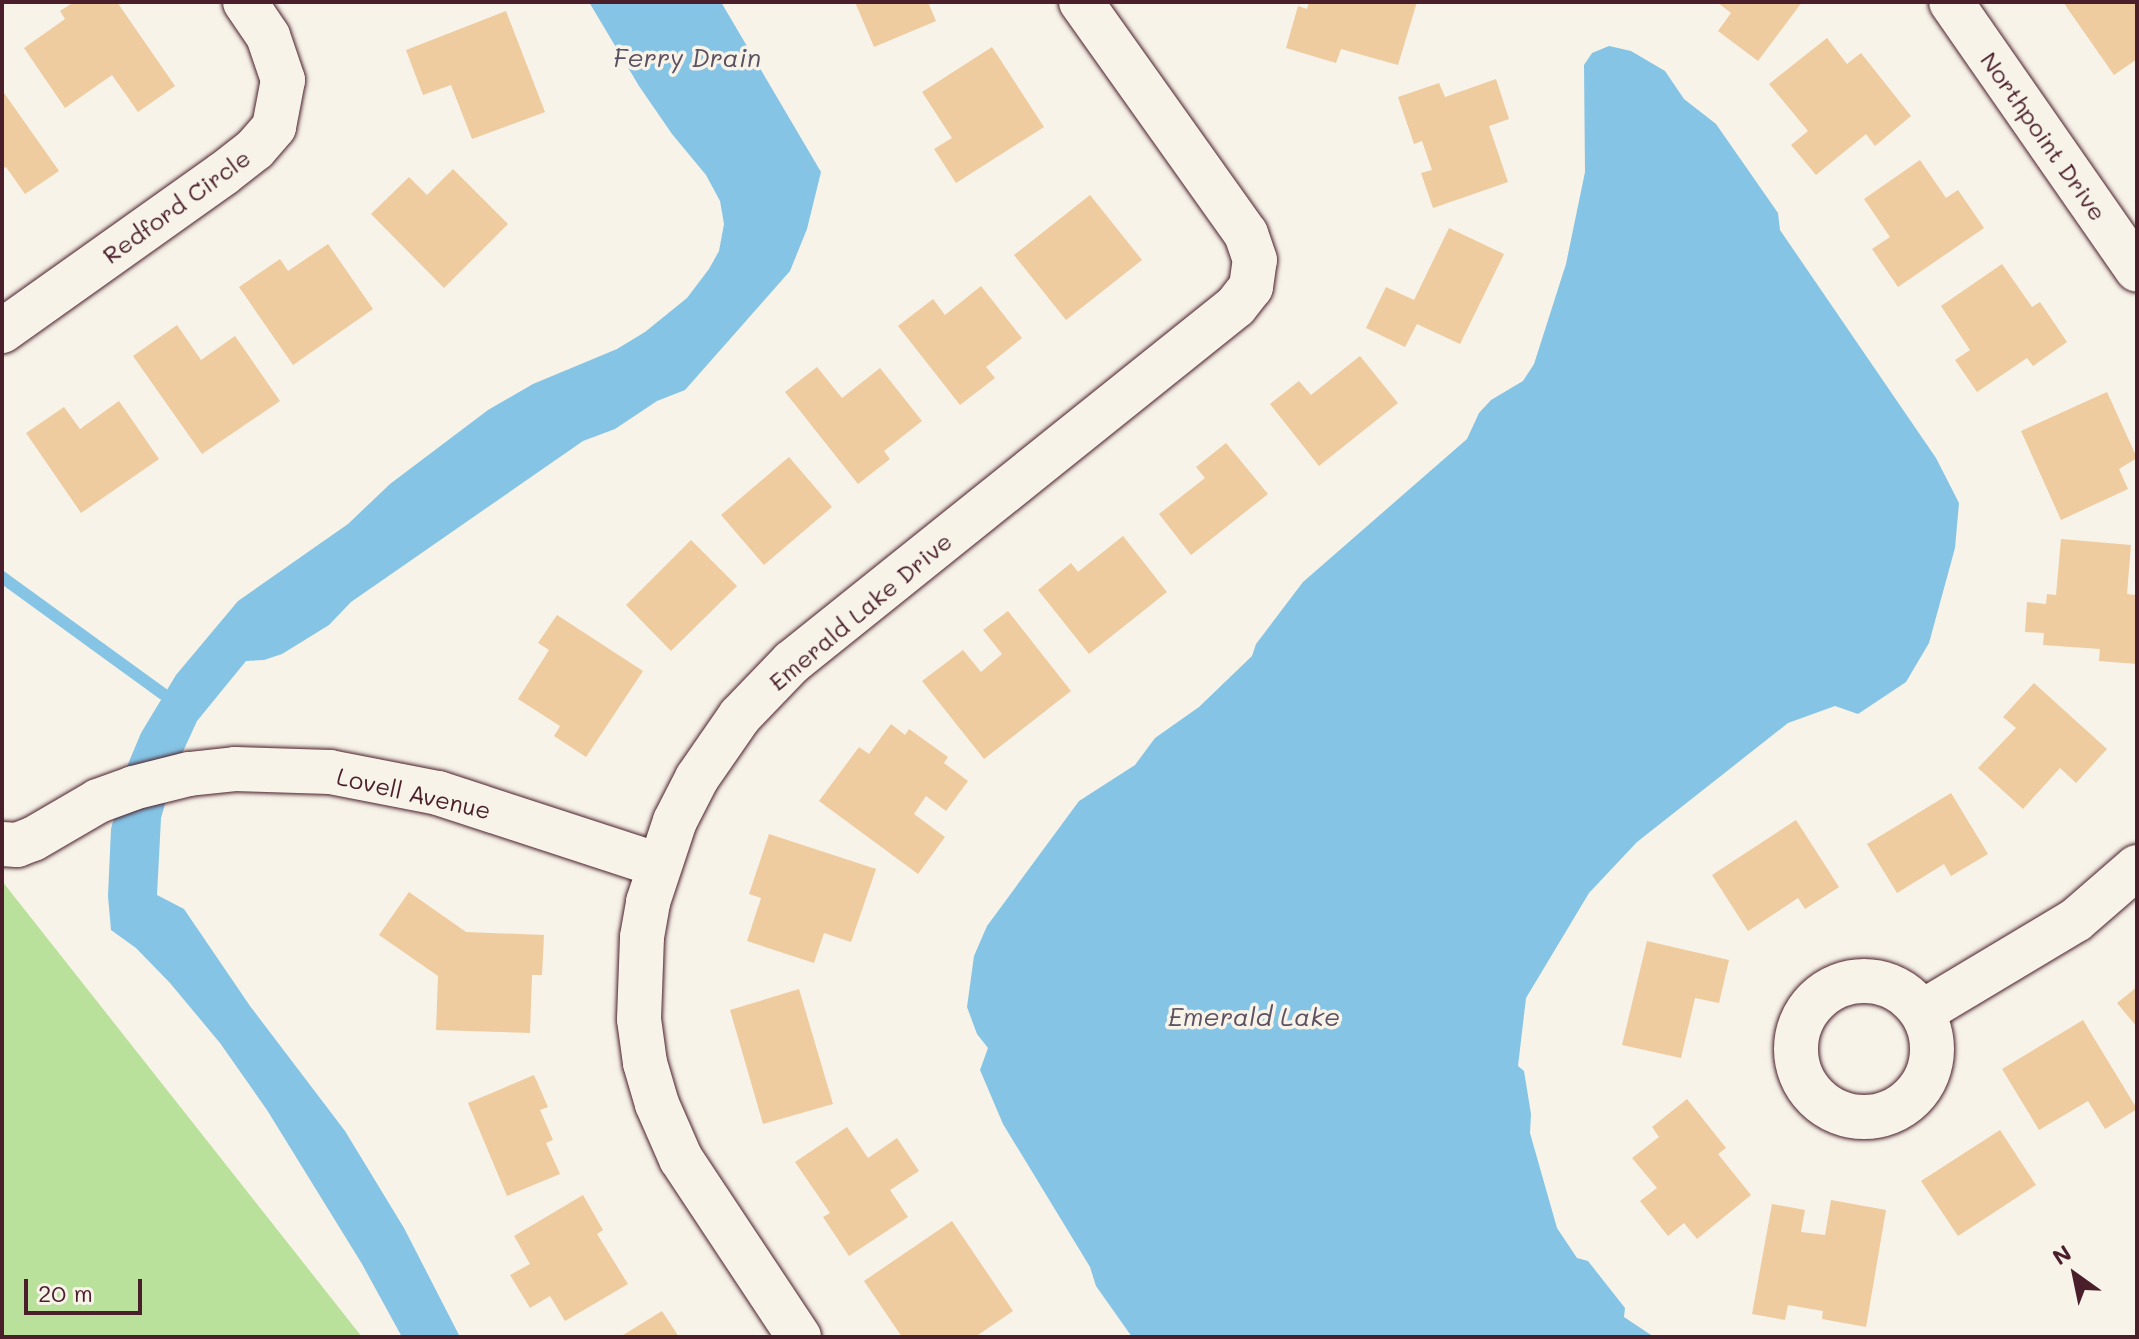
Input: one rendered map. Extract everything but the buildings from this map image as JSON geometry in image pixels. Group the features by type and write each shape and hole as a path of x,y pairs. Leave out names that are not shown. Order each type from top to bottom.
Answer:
{"street":[{"name":"Redford Circle","path":"2,331 223,174 255,149 274,127 283,80 268,36 245,2"},
{"name":"Emerald Lake Drive","path":"799,1337 681,1159 657,1104 645,1063 639,1019 642,937 658,865 697,778 740,716 792,662 1236,306 1251,287 1255,260 1246,234 1081,2"},
{"name":"Northpoint Drive","path":"1951,2 2137,270"},
{"name":"Lovell Avenue","path":"18,842 98,801 189,774 235,769 330,772 438,793 658,865"},
{"path":"1922,1012 2076,920 2137,867"}],"green space":[{"path":"2,881 362,1337 2,1337"}],"water":[{"name":"Ferry Drain","path":"589,2 721,2 821,172 807,229 790,271 685,390 657,401 615,429 583,441 351,602 329,625 282,654 264,660 246,661 197,721 175,769 161,818 157,895 184,909 250,1006 345,1131 404,1228 460,1337 402,1337 362,1264 267,1110 220,1043 170,983 136,948 111,930 108,896 111,829 128,764 141,733 176,675 238,601 348,524 390,484 488,410 533,384 617,349 645,332 687,298 709,269 719,251 724,224 720,201 706,175 672,134 639,86"},
{"name":"Emerald Lake","path":"1609,46 1631,51 1665,71 1684,99 1716,124 1778,213 1780,230 1936,458 1959,503 1955,548 1929,643 1906,682 1858,714 1835,706 1788,723 1637,842 1589,893 1526,998 1518,1066 1524,1071 1531,1114 1530,1133 1557,1228 1577,1258 1588,1261 1625,1308 1624,1317 1654,1337 1132,1337 1096,1286 1090,1267 1003,1124 980,1070 988,1048 977,1034 967,1007 974,956 987,926 1079,801 1135,765 1155,738 1199,707 1252,656 1256,644 1303,582 1467,439 1479,413 1491,400 1523,381 1534,364 1566,264 1585,172 1584,65 1592,53"}],"waterway":[{"path":"2,577 163,694"}]}
